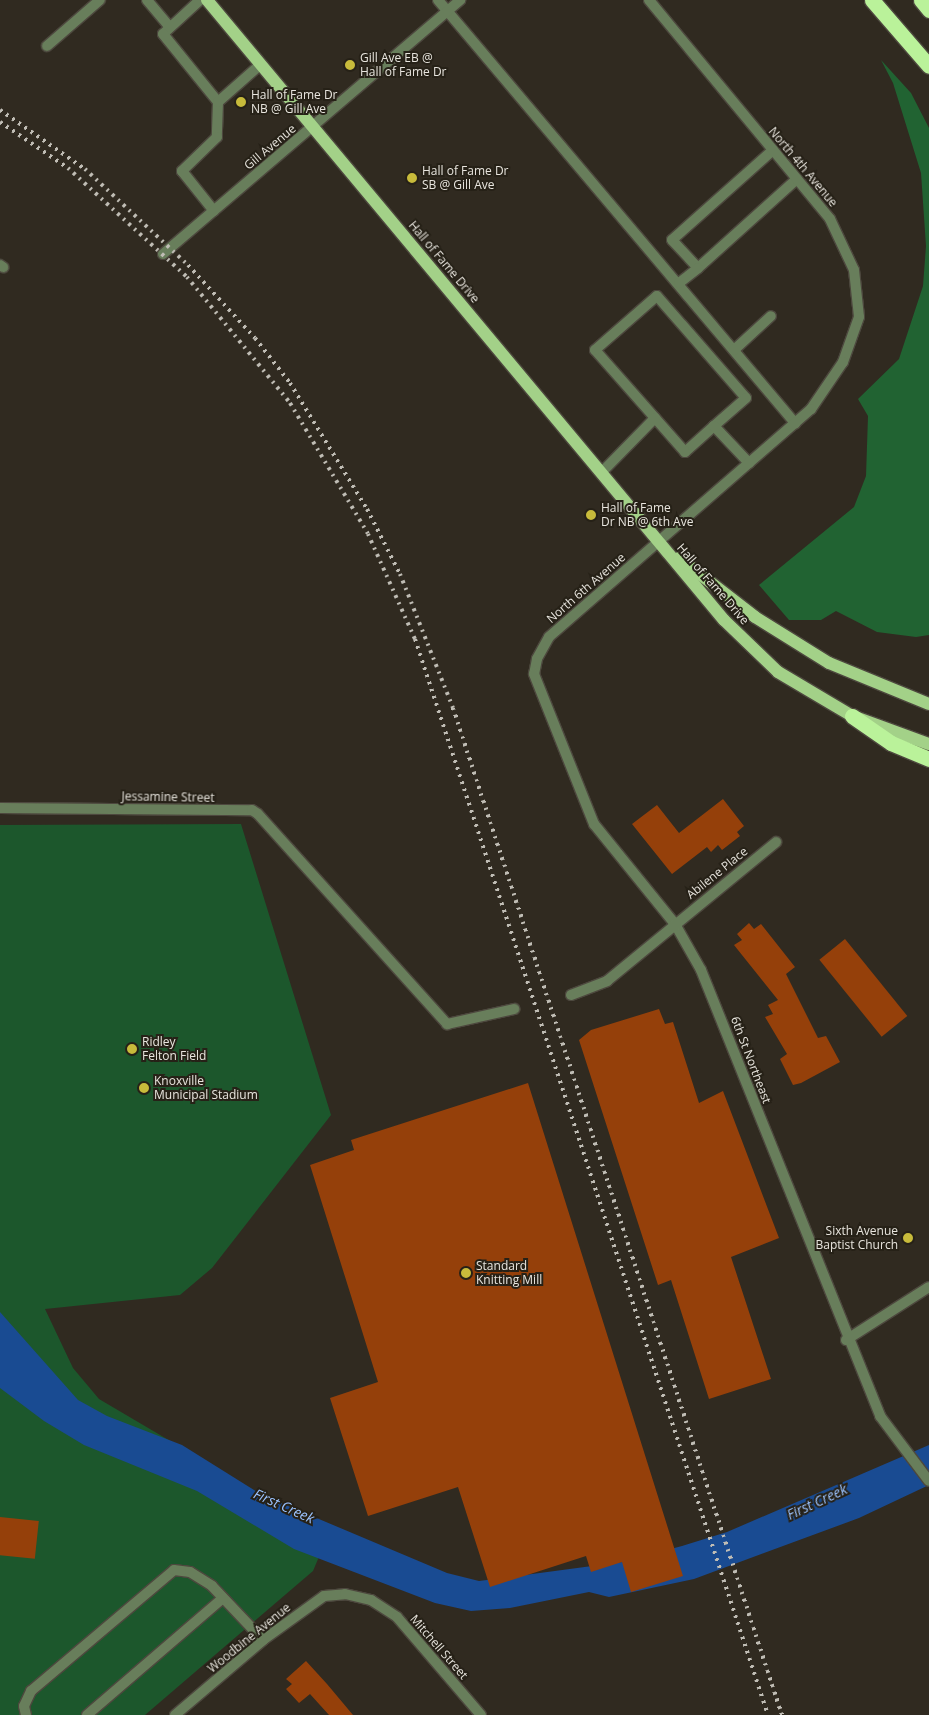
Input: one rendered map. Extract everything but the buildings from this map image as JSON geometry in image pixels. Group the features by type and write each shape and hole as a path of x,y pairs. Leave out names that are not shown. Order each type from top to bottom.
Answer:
{"highway":[{"path":"872,0 929,66"},
{"path":"921,0 929,10"},
{"path":"852,716 891,743 929,759"}],"main road":[{"name":"Hall of Fame Drive","path":"209,1 724,620 778,672 852,716 929,744"},
{"name":"Hall of Fame Drive","path":"659,542 755,617 829,663 929,704"}],"street":[{"path":"47,46 100,0"},
{"path":"147,0 169,26"},
{"path":"438,0 679,283 795,423"},
{"name":"Gill Avenue","path":"163,254 314,127 460,0"},
{"name":"North 4th Avenue","path":"649,0 830,219 854,270 859,317 843,362 811,409 659,542"},
{"path":"209,1 169,26 165,38 218,102 217,137 182,171 214,211"},
{"path":"218,102 261,64"},
{"path":"698,268 672,240 773,150"},
{"path":"679,283 798,179"},
{"path":"657,296 746,398 714,426 685,452 595,350 657,296"},
{"path":"734,350 771,316"},
{"path":"602,473 655,418"},
{"path":"714,426 749,463"},
{"name":"North 6th Avenue","path":"536,659 550,637 659,542"},
{"name":"6th St Northeast","path":"536,659 534,674 594,824 675,924 701,970 846,1340 880,1416 929,1481"},
{"name":"Jessamine Street","path":"0,808 258,814 311,869 447,1024 514,1009"},
{"name":"Abilene Place","path":"571,995 607,981 776,842"},
{"path":"846,1340 929,1287"},
{"path":"26,1715 24,1706 31,1691 167,1573 183,1570 200,1576 262,1640"},
{"name":"Woodbine Avenue","path":"175,1715 262,1640 324,1596 345,1594"},
{"name":"Mitchell Street","path":"345,1594 371,1600 397,1617 481,1715"},
{"path":"87,1715 223,1598"}],"green space":[{"path":"881,60 911,93 929,128 929,635 916,637 877,632 836,611 821,620 789,620 759,585 854,507 866,476 868,416 858,399 899,359 923,286 926,246 921,173 893,83"},
{"path":"241,824 331,1115 212,1268 180,1295 45,1309 73,1368 99,1399 262,1495 332,1526 313,1571 145,1715 0,1715 0,825"}],"water":[{"name":"First Creek","path":"0,1312 78,1400 107,1416 182,1445 262,1495 447,1573 479,1581 622,1562 682,1546 727,1532 929,1445 929,1485 859,1518 694,1579 609,1597 589,1592 510,1608 471,1611 435,1603 294,1549 197,1491 84,1445 44,1421 0,1388"}],"railway":[{"path":"0,110 85,169 188,265 255,338 290,383 367,509 400,574 453,708 782,1715"},
{"path":"0,122 68,168 187,277 290,403 368,534 415,639 768,1715"}],"place":[{"name":"Gill Ave EB @ Hall of Fame Dr","path":"350,65"},
{"name":"Hall of Fame Dr NB @ Gill Ave","path":"241,102"},
{"name":"Hall of Fame Dr SB @ Gill Ave","path":"412,178"},
{"name":"Hall of Fame Dr NB @ 6th Ave","path":"591,515"},
{"name":"Ridley Felton Field","path":"132,1049"},
{"name":"Knoxville Municipal Stadium","path":"144,1088"},
{"name":"Sixth Avenue Baptist Church","path":"908,1238"},
{"name":"Standard Knitting Mill","path":"466,1273"}]}
